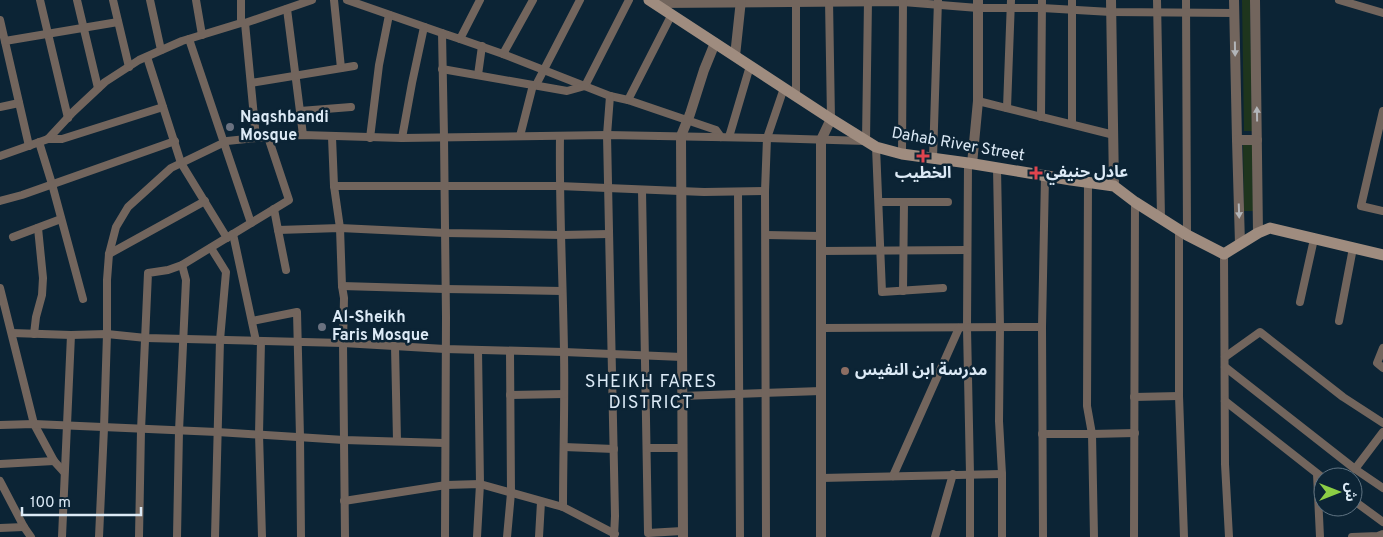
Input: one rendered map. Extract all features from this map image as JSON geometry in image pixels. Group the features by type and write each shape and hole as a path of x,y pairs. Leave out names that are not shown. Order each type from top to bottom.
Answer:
{"main road":[{"name":"Dahab River Street","path":"655,2 830,119 871,144 902,154 1114,186"},
{"path":"1114,186 1135,202 1183,232 1224,254 1258,232 1270,228 1383,255"}],"street":[{"path":"40,0 68,118"},
{"path":"77,0 98,88"},
{"path":"113,0 129,67"},
{"path":"150,0 162,50"},
{"path":"196,0 202,35"},
{"path":"241,0 256,138"},
{"path":"48,139 105,82 147,57 189,39 312,0"},
{"path":"334,0 340,68"},
{"path":"347,0 482,46 610,96 628,100 716,130 721,137"},
{"path":"460,39 480,0"},
{"path":"503,54 533,0"},
{"path":"520,136 535,85 580,0"},
{"path":"442,69 568,91 585,86 629,0"},
{"path":"1072,0 1072,124"},
{"path":"1111,0 1114,186"},
{"path":"1157,0 1161,218"},
{"path":"1184,537 1179,396 1186,0"},
{"path":"1234,0 1240,244"},
{"path":"1255,0 1258,232"},
{"path":"1341,0 1383,13"},
{"path":"736,56 741,1"},
{"path":"868,1 871,144 879,202 882,292 943,288"},
{"path":"655,2 903,1 1042,4 1072,10 1111,12 1234,13"},
{"path":"902,154 903,1"},
{"path":"796,2 796,96"},
{"path":"821,537 820,140 830,119 829,2"},
{"path":"933,158 938,2"},
{"path":"970,537 970,474 963,328 970,163 978,101 978,4"},
{"path":"1007,108 1011,4"},
{"path":"1041,117 1042,4"},
{"path":"287,8 303,135"},
{"path":"628,100 672,14"},
{"path":"370,138 379,65 389,15"},
{"path":"0,20 29,146"},
{"path":"5,41 118,22"},
{"path":"402,138 424,27"},
{"path":"442,33 445,233 445,537"},
{"path":"189,39 251,223"},
{"path":"642,190 648,533 683,534 681,136 715,43"},
{"path":"478,75 482,46"},
{"path":"147,57 181,163 230,236 259,341 262,537"},
{"path":"0,63 9,61"},
{"path":"251,83 354,66"},
{"path":"730,137 750,66"},
{"path":"766,537 765,191 767,138 784,88"},
{"path":"344,501 446,485 480,484 563,507 614,535 614,449 607,188 607,135 610,96"},
{"path":"978,101 1114,135"},
{"path":"0,107 19,103"},
{"path":"0,156 48,139 62,139 163,107"},
{"path":"300,111 351,107"},
{"path":"1383,111 1360,206 1383,212"},
{"path":"100,537 109,254 116,227 128,207 171,168 228,141 303,135 370,138 681,136 820,140 871,144"},
{"path":"560,136 559,186 562,235 564,352 563,507"},
{"path":"139,537 141,430 148,273 168,270 182,265 289,200 268,137"},
{"path":"332,137 334,186 340,228 344,298 345,537"},
{"path":"1236,140 1257,140"},
{"path":"0,201 175,141"},
{"path":"39,142 83,299"},
{"path":"998,168 999,421 1002,474 1002,537"},
{"path":"1043,537 1042,326 1045,176"},
{"path":"1088,183 1087,406 1092,434 1094,537"},
{"path":"334,186 559,186 682,192 765,191"},
{"path":"738,192 740,537"},
{"path":"109,254 205,201"},
{"path":"879,202 948,202"},
{"path":"903,291 904,202"},
{"path":"1134,537 1136,432 1134,397 1135,202"},
{"path":"274,209 286,270"},
{"path":"13,237 61,219"},
{"path":"34,334 36,317 42,296 43,278 38,228"},
{"path":"278,230 340,228 445,233 609,234"},
{"path":"766,235 820,236"},
{"path":"1300,302 1314,239"},
{"path":"211,248 226,272 220,340 215,537"},
{"path":"1339,321 1353,248"},
{"path":"820,251 967,250"},
{"path":"1224,254 1225,464 1229,537"},
{"path":"177,537 179,431 186,280 182,265"},
{"path":"342,286 562,291"},
{"path":"0,288 34,424 54,461 64,472"},
{"path":"252,321 297,312 300,537"},
{"path":"821,328 1042,326"},
{"path":"0,327 34,334 107,334 146,338 343,343 510,352 564,352 682,357"},
{"path":"893,476 963,328"},
{"path":"1225,357 1260,332 1343,397 1383,423"},
{"path":"62,537 71,335"},
{"path":"395,346 396,441"},
{"path":"1383,348 1378,363 1383,368"},
{"path":"477,537 480,484 478,350"},
{"path":"507,537 511,493 510,352"},
{"path":"1225,367 1351,467"},
{"path":"682,396 820,390"},
{"path":"510,395 564,394"},
{"path":"1134,397 1179,396"},
{"path":"1225,402 1313,471"},
{"path":"0,424 444,443"},
{"path":"1042,434 1136,432"},
{"path":"1356,467 1383,432"},
{"path":"564,447 614,449"},
{"path":"647,448 682,448"},
{"path":"0,464 54,461"},
{"path":"935,537 953,474"},
{"path":"821,478 1002,474"},
{"path":"1363,475 1383,488"},
{"path":"0,483 31,537"},
{"path":"539,537 541,502"},
{"path":"1363,507 1383,522"},
{"path":"1320,517 1320,537"},
{"path":"0,528 24,527"},
{"path":"1352,537 1380,536"}],"green space":[{"path":"1242,0 1250,0 1252,131 1244,131"},
{"path":"1243,144 1252,144 1253,211 1244,211"}],"place":[{"name":"Naqshbandi Mosque","path":"230,127"},
{"name":"الخطيب","path":"923,156"},
{"name":"عادل حنيفي","path":"1036,173"},
{"name":"Al-Sheikh Faris Mosque","path":"322,327"},
{"name":"مدرسة ابن النفيس","path":"845,371"}],"district":[{"name":"SHEIKH FARES DISTRICT","path":"651,392"}]}
